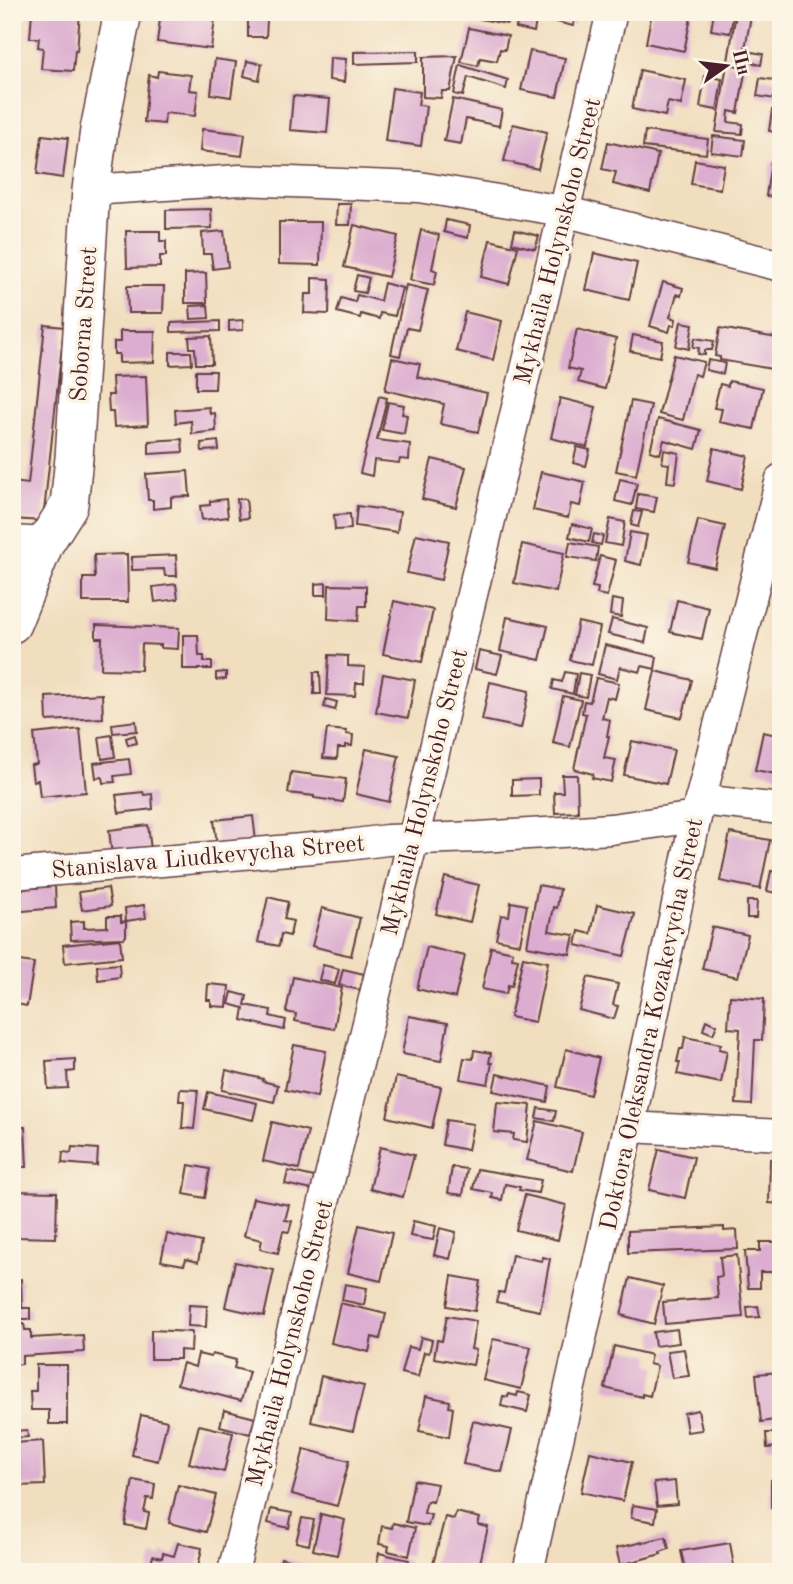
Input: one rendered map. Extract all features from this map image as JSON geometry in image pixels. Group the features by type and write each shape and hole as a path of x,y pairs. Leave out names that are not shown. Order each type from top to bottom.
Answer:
{"street":[{"name":"Soborna Street","path":"12,624 29,542 69,505 91,190 99,130 123,12"},
{"name":"Mykhaila Holynskoho Street","path":"233,1572 413,840 612,12"},
{"path":"91,190 240,180 419,187 563,211 781,267"},
{"name":"Doktora Oleksandra Kozakevycha Street","path":"527,1572 629,1128 698,808 777,510 781,479"},
{"name":"Stanislava Liudkevycha Street","path":"12,874 348,845 387,839 413,840 611,829 698,808 781,809"},
{"path":"629,1128 781,1135"}],"building":[{"path":"32,12 80,12 73,71 41,69 43,48 38,47 39,38 30,38"},
{"path":"161,12 200,12 199,16 215,19 211,49 157,42"},
{"path":"476,12 508,12 507,24 475,18"},
{"path":"542,12 576,12 573,26 541,18"},
{"path":"652,12 692,13 684,51 646,43"},
{"path":"714,12 734,12 730,33 711,30"},
{"path":"736,13 751,16 744,54 748,55 747,64 728,61"},
{"path":"518,17 536,21 534,32 516,28"},
{"path":"248,19 267,20 266,37 248,37"},
{"path":"469,28 508,36 505,50 500,49 497,61 480,58 478,66 461,62"},
{"path":"418,51 418,62 354,64 354,52"},
{"path":"530,51 565,58 557,97 521,90"},
{"path":"752,52 763,54 761,65 749,62"},
{"path":"457,56 450,91 442,91 441,98 423,97 423,57"},
{"path":"330,58 346,59 344,82 329,80"},
{"path":"215,59 236,62 231,97 211,94"},
{"path":"247,61 262,64 259,80 244,76"},
{"path":"727,64 746,67 738,113 729,111 728,122 743,124 742,134 716,132"},
{"path":"460,65 508,80 506,89 468,77 463,96 454,94"},
{"path":"640,70 686,80 681,105 668,102 665,116 632,109"},
{"path":"158,71 191,75 189,90 198,91 195,116 165,113 164,124 144,122 149,75 157,77"},
{"path":"705,76 722,79 717,110 700,107"},
{"path":"760,78 781,81 781,100 757,96"},
{"path":"392,88 420,92 418,105 426,106 421,146 385,141"},
{"path":"293,96 330,99 327,133 290,130"},
{"path":"453,99 502,110 499,126 466,119 461,144 444,141"},
{"path":"772,110 781,112 781,133 769,131"},
{"path":"513,124 547,132 538,169 504,161"},
{"path":"202,129 245,134 242,156 200,151"},
{"path":"645,131 708,139 706,154 643,147"},
{"path":"42,135 68,138 63,178 37,174"},
{"path":"713,136 745,140 743,156 711,152"},
{"path":"608,142 658,154 650,193 613,184 616,172 602,169"},
{"path":"695,160 724,165 720,189 691,184"},
{"path":"771,161 781,162 781,198 766,196"},
{"path":"337,204 351,204 350,225 336,225"},
{"path":"211,209 212,228 166,229 166,210"},
{"path":"446,220 470,225 468,238 444,232"},
{"path":"279,222 321,222 320,265 279,264"},
{"path":"354,225 398,236 388,277 344,267"},
{"path":"421,230 439,235 432,269 437,271 434,285 410,280"},
{"path":"515,230 539,236 535,249 512,243"},
{"path":"126,231 160,231 160,241 166,241 166,256 160,256 160,267 127,268"},
{"path":"224,231 228,267 213,269 211,254 203,254 202,233"},
{"path":"490,240 518,247 509,284 481,277"},
{"path":"594,253 637,263 629,300 586,290"},
{"path":"206,273 207,303 185,303 185,274"},
{"path":"357,275 369,278 365,293 353,291"},
{"path":"312,278 330,279 329,314 304,313 305,294 312,294"},
{"path":"663,282 683,288 681,296 677,294 670,317 676,319 675,325 671,325 669,332 650,326"},
{"path":"384,283 402,288 395,316 380,313 379,319 361,314 360,318 337,312 341,298 355,302 357,295 380,301"},
{"path":"406,285 428,290 418,330 407,328 400,356 391,354"},
{"path":"127,286 164,286 163,313 128,313"},
{"path":"208,305 209,318 191,319 190,306"},
{"path":"465,312 502,321 493,360 456,351"},
{"path":"243,320 243,330 229,331 229,321"},
{"path":"220,321 220,331 171,332 171,323"},
{"path":"681,322 693,324 689,349 676,346"},
{"path":"45,325 64,327 43,521 12,519 12,482 28,484"},
{"path":"720,328 777,338 772,369 720,360 720,357 715,356"},
{"path":"577,329 616,339 605,389 578,382 581,371 568,368"},
{"path":"120,331 155,331 154,362 119,363 119,354 114,354 114,342 120,342"},
{"path":"633,335 663,341 660,357 630,351"},
{"path":"211,336 212,364 196,364 195,348 190,348 189,337"},
{"path":"695,338 714,341 712,350 705,350 705,355 698,354 699,348 693,347"},
{"path":"170,352 191,352 192,364 170,365"},
{"path":"674,355 704,362 700,376 694,374 683,420 659,414"},
{"path":"392,358 420,364 417,377 487,393 478,432 440,424 444,404 385,390"},
{"path":"708,360 725,363 723,374 706,370"},
{"path":"196,371 216,371 215,389 196,389"},
{"path":"146,376 148,425 114,427 113,412 109,412 108,395 113,395 112,377"},
{"path":"729,381 763,388 754,429 719,422 722,409 714,408 720,384 728,386"},
{"path":"379,396 387,398 377,440 410,444 409,460 400,459 399,463 374,460 372,476 360,473"},
{"path":"560,398 596,407 587,447 551,438"},
{"path":"631,401 651,405 636,475 616,471"},
{"path":"388,402 404,405 402,414 407,415 404,434 382,430"},
{"path":"209,407 210,414 215,413 216,431 192,434 191,421 176,423 175,410"},
{"path":"658,419 701,430 696,449 664,440 660,454 650,451"},
{"path":"182,439 183,452 149,454 149,441"},
{"path":"218,441 219,450 202,451 201,443"},
{"path":"577,447 590,450 586,466 573,463"},
{"path":"714,448 748,456 741,489 707,481"},
{"path":"664,450 679,453 675,483 667,482 669,464 662,463"},
{"path":"432,459 466,467 456,507 422,499"},
{"path":"188,471 190,496 171,497 171,507 153,509 153,500 148,500 146,474"},
{"path":"541,472 585,482 580,506 571,504 568,518 533,510"},
{"path":"620,479 637,483 632,505 615,501"},
{"path":"638,494 657,497 654,512 636,509"},
{"path":"226,499 228,517 202,520 200,506 210,505 210,501"},
{"path":"237,499 246,499 248,518 239,519"},
{"path":"357,506 400,512 397,532 355,526"},
{"path":"634,511 642,512 638,527 631,525"},
{"path":"350,514 351,529 335,530 334,515"},
{"path":"610,519 625,522 621,546 605,543"},
{"path":"698,520 725,526 715,568 688,562"},
{"path":"572,524 592,529 589,542 569,537"},
{"path":"630,532 647,535 641,565 625,561"},
{"path":"416,534 449,541 441,580 407,573"},
{"path":"594,534 603,536 601,545 592,543"},
{"path":"570,542 598,547 596,561 567,557"},
{"path":"522,544 564,553 556,592 514,583"},
{"path":"127,554 128,602 83,602 83,578 95,578 94,555"},
{"path":"176,555 177,576 165,576 164,569 132,570 132,557"},
{"path":"600,556 616,560 607,596 597,594 598,588 592,587"},
{"path":"326,583 326,595 315,595 315,584"},
{"path":"176,584 178,599 155,602 153,587"},
{"path":"329,585 366,586 366,606 359,606 358,621 328,619"},
{"path":"612,599 623,601 621,617 610,615"},
{"path":"677,600 709,608 702,639 670,632"},
{"path":"394,601 433,610 422,662 383,654"},
{"path":"507,617 548,626 540,660 500,651"},
{"path":"612,619 648,628 645,643 608,634"},
{"path":"578,622 600,627 592,665 570,660"},
{"path":"96,625 179,628 178,649 142,644 141,670 101,669 102,638 96,638"},
{"path":"183,635 198,635 199,656 204,656 204,662 212,662 212,669 183,669"},
{"path":"605,645 657,657 655,669 642,666 640,672 620,667 617,679 598,674"},
{"path":"479,651 502,656 497,674 475,669"},
{"path":"329,655 348,656 348,666 365,667 364,683 356,683 355,696 327,695"},
{"path":"655,671 692,680 682,718 646,710"},
{"path":"226,672 226,679 216,680 216,673"},
{"path":"314,672 320,672 321,694 314,694"},
{"path":"565,672 576,674 573,694 552,689 554,680 562,682"},
{"path":"579,673 590,675 586,697 575,695"},
{"path":"383,674 415,680 408,718 376,712"},
{"path":"596,678 619,683 615,699 607,697 602,718 610,720 604,758 616,760 611,782 592,778 593,774 574,769 586,714 582,713 584,701 590,702"},
{"path":"490,682 529,691 521,728 482,720"},
{"path":"102,694 103,718 47,721 46,697"},
{"path":"563,696 581,700 570,747 553,743"},
{"path":"326,699 337,702 335,710 324,707"},
{"path":"136,721 137,731 113,733 112,724"},
{"path":"80,729 86,792 40,797 38,780 33,781 31,765 37,764 34,734"},
{"path":"327,729 346,731 346,734 353,735 352,746 338,748 337,759 323,758"},
{"path":"763,732 781,736 781,775 755,770"},
{"path":"112,735 115,757 102,759 99,737"},
{"path":"135,735 137,743 128,745 126,738"},
{"path":"632,741 674,750 666,784 624,775"},
{"path":"366,749 399,756 389,802 356,794"},
{"path":"129,759 131,774 114,776 115,782 103,783 102,777 96,778 94,763"},
{"path":"291,772 346,779 343,802 288,793"},
{"path":"562,775 577,775 578,812 555,813 554,792 563,792"},
{"path":"539,779 539,795 512,796 512,780"},
{"path":"143,792 144,795 152,794 153,809 119,813 116,795"},
{"path":"253,816 256,841 217,845 214,820"},
{"path":"148,825 151,850 112,855 109,830"},
{"path":"730,833 770,840 760,889 720,881"},
{"path":"771,871 781,873 781,894 767,891"},
{"path":"445,877 479,885 470,922 436,914"},
{"path":"538,885 560,889 549,931 574,935 570,954 527,946"},
{"path":"55,886 56,908 12,912 12,890"},
{"path":"108,888 111,906 82,910 79,892"},
{"path":"268,897 288,902 284,919 293,921 290,936 281,934 279,946 258,942"},
{"path":"747,901 757,901 756,918 747,918"},
{"path":"511,902 527,905 520,944 496,939 501,915 509,916"},
{"path":"144,905 146,918 126,921 125,908"},
{"path":"597,905 635,914 624,956 576,945 579,931 591,934"},
{"path":"322,908 360,918 351,956 312,946"},
{"path":"781,915 781,960 775,959"},
{"path":"107,916 121,916 121,922 126,921 124,938 71,940 70,922 84,921 84,928 107,927"},
{"path":"712,927 748,935 738,977 702,969"},
{"path":"120,939 122,957 65,963 63,945"},
{"path":"427,947 465,956 455,998 417,989"},
{"path":"491,947 513,952 512,958 518,959 512,986 508,985 506,994 482,989"},
{"path":"523,957 548,962 535,1022 510,1017"},
{"path":"12,960 34,963 27,1006 12,1003"},
{"path":"119,964 120,977 98,980 97,966"},
{"path":"323,965 339,969 335,984 319,980"},
{"path":"343,969 364,974 360,990 339,985"},
{"path":"293,977 342,988 334,1029 295,1021 296,1014 286,1012"},
{"path":"588,977 618,984 613,1005 618,1006 614,1019 579,1010"},
{"path":"208,984 229,986 227,1007 211,1006 211,1000 207,1000"},
{"path":"232,992 247,996 245,1005 271,1010 270,1016 286,1020 284,1030 242,1020 244,1008 229,1004"},
{"path":"730,996 764,999 762,1040 755,1040 752,1105 736,1104 740,1029 728,1028"},
{"path":"409,1016 448,1023 441,1061 402,1054"},
{"path":"706,1020 717,1025 713,1034 703,1030"},
{"path":"685,1037 721,1044 719,1049 727,1051 721,1083 677,1074 680,1062 677,1062"},
{"path":"294,1045 326,1051 317,1097 285,1090"},
{"path":"566,1049 599,1058 590,1095 557,1087"},
{"path":"474,1050 491,1053 488,1084 460,1079 464,1058 473,1059"},
{"path":"75,1059 75,1071 67,1072 68,1088 48,1089 46,1061"},
{"path":"226,1070 278,1085 274,1102 222,1090"},
{"path":"497,1074 550,1086 547,1102 493,1091"},
{"path":"396,1077 441,1087 432,1128 387,1117"},
{"path":"180,1089 198,1090 194,1129 182,1128 184,1101 179,1101"},
{"path":"208,1092 257,1103 253,1120 204,1109"},
{"path":"497,1102 531,1105 527,1142 513,1140 514,1134 494,1132"},
{"path":"538,1108 556,1111 554,1121 536,1118"},
{"path":"446,1120 473,1124 468,1150 442,1145"},
{"path":"537,1121 582,1132 573,1171 527,1160"},
{"path":"12,1122 19,1122 19,1127 25,1127 27,1167 12,1167"},
{"path":"272,1122 308,1131 299,1169 263,1161"},
{"path":"72,1147 98,1149 97,1166 62,1163 63,1152 71,1153"},
{"path":"380,1147 414,1155 403,1197 370,1189"},
{"path":"659,1149 694,1157 685,1198 649,1190"},
{"path":"770,1159 781,1160 781,1204 769,1203"},
{"path":"189,1165 210,1169 205,1198 184,1194"},
{"path":"452,1167 467,1169 463,1195 448,1193"},
{"path":"477,1169 541,1180 538,1193 519,1190 520,1187 505,1184 502,1200 492,1198 493,1193 473,1189"},
{"path":"288,1171 314,1177 312,1190 285,1184"},
{"path":"12,1191 57,1192 56,1238 16,1237 16,1209 12,1209"},
{"path":"525,1195 566,1205 558,1240 516,1230"},
{"path":"253,1198 289,1205 285,1220 292,1221 289,1232 283,1231 278,1253 260,1249 262,1240 244,1236"},
{"path":"413,1221 436,1226 433,1240 410,1236"},
{"path":"359,1225 392,1233 381,1281 348,1273"},
{"path":"724,1227 724,1231 737,1230 738,1249 628,1253 628,1231"},
{"path":"440,1228 456,1232 450,1259 434,1255"},
{"path":"167,1234 202,1242 198,1262 186,1259 184,1265 161,1261"},
{"path":"760,1242 781,1242 781,1272 760,1272 760,1288 748,1288 745,1251 760,1251"},
{"path":"512,1255 542,1261 543,1257 550,1259 540,1311 496,1302 499,1292 504,1293"},
{"path":"737,1255 743,1317 665,1324 663,1302 718,1298 716,1277 722,1276 720,1257"},
{"path":"235,1262 274,1270 264,1316 225,1307"},
{"path":"452,1276 480,1281 475,1311 447,1306"},
{"path":"630,1278 663,1286 654,1324 621,1315"},
{"path":"21,1279 22,1308 30,1308 30,1319 12,1319 12,1280"},
{"path":"345,1284 367,1288 364,1305 342,1300"},
{"path":"340,1303 386,1314 380,1339 372,1337 369,1352 331,1343"},
{"path":"189,1305 207,1306 206,1327 188,1326"},
{"path":"758,1306 760,1317 748,1318 747,1307"},
{"path":"447,1316 476,1321 471,1349 476,1350 473,1365 434,1358 437,1340 442,1341"},
{"path":"24,1324 25,1330 31,1330 31,1338 83,1335 84,1352 22,1356 22,1364 12,1365 12,1325"},
{"path":"677,1329 679,1343 655,1346 653,1332"},
{"path":"151,1330 192,1332 191,1351 180,1350 180,1359 151,1359"},
{"path":"421,1337 432,1340 429,1353 424,1352 418,1377 401,1373 408,1347 418,1349"},
{"path":"493,1339 531,1347 521,1389 483,1380"},
{"path":"614,1346 651,1355 649,1364 657,1366 650,1396 642,1394 642,1397 605,1388"},
{"path":"684,1349 689,1376 672,1378 667,1351"},
{"path":"198,1354 211,1357 212,1354 236,1360 234,1368 249,1372 241,1401 177,1384 183,1363 195,1367"},
{"path":"36,1365 67,1365 67,1424 49,1424 49,1410 31,1410 30,1391 36,1391"},
{"path":"781,1372 781,1419 761,1422 756,1374"},
{"path":"321,1376 364,1386 353,1431 311,1422"},
{"path":"518,1392 531,1395 527,1412 501,1406 503,1396 517,1396"},
{"path":"426,1396 450,1401 449,1407 453,1408 449,1437 419,1431"},
{"path":"224,1410 255,1418 250,1434 220,1426"},
{"path":"698,1410 702,1430 687,1432 684,1413"},
{"path":"141,1415 167,1421 158,1461 132,1455"},
{"path":"473,1421 512,1430 502,1472 463,1464"},
{"path":"199,1425 233,1433 224,1472 189,1463"},
{"path":"27,1430 28,1437 14,1438 14,1431"},
{"path":"766,1433 781,1433 781,1447 767,1448"},
{"path":"43,1441 45,1485 15,1486 13,1443"},
{"path":"304,1449 349,1461 337,1506 292,1494"},
{"path":"590,1452 632,1462 623,1501 581,1492"},
{"path":"133,1480 155,1484 153,1499 147,1498 144,1512 149,1513 146,1529 125,1525"},
{"path":"414,1480 437,1484 433,1502 427,1501 424,1513 431,1515 428,1526 406,1522"},
{"path":"771,1480 781,1480 781,1508 771,1508"},
{"path":"675,1481 677,1504 657,1506 654,1483"},
{"path":"178,1485 216,1495 206,1532 169,1523"},
{"path":"633,1505 657,1509 655,1522 631,1518"},
{"path":"271,1509 292,1513 289,1528 268,1523"},
{"path":"456,1512 480,1518 478,1525 488,1527 478,1572 431,1572 445,1517 454,1519"},
{"path":"321,1514 345,1520 337,1555 313,1550"},
{"path":"302,1518 314,1520 309,1545 296,1542"},
{"path":"393,1523 415,1528 409,1556 388,1551 389,1546 379,1544 382,1526 392,1528"},
{"path":"666,1537 669,1549 660,1552 661,1554 620,1565 616,1548"},
{"path":"178,1543 202,1548 197,1572 149,1572 153,1556 162,1558 163,1553 174,1556"},
{"path":"730,1543 735,1572 679,1572 685,1569 681,1551"},
{"path":"379,1553 409,1560 406,1570 394,1567 393,1572 375,1572"},
{"path":"281,1558 315,1568 314,1572 277,1572"}]}
